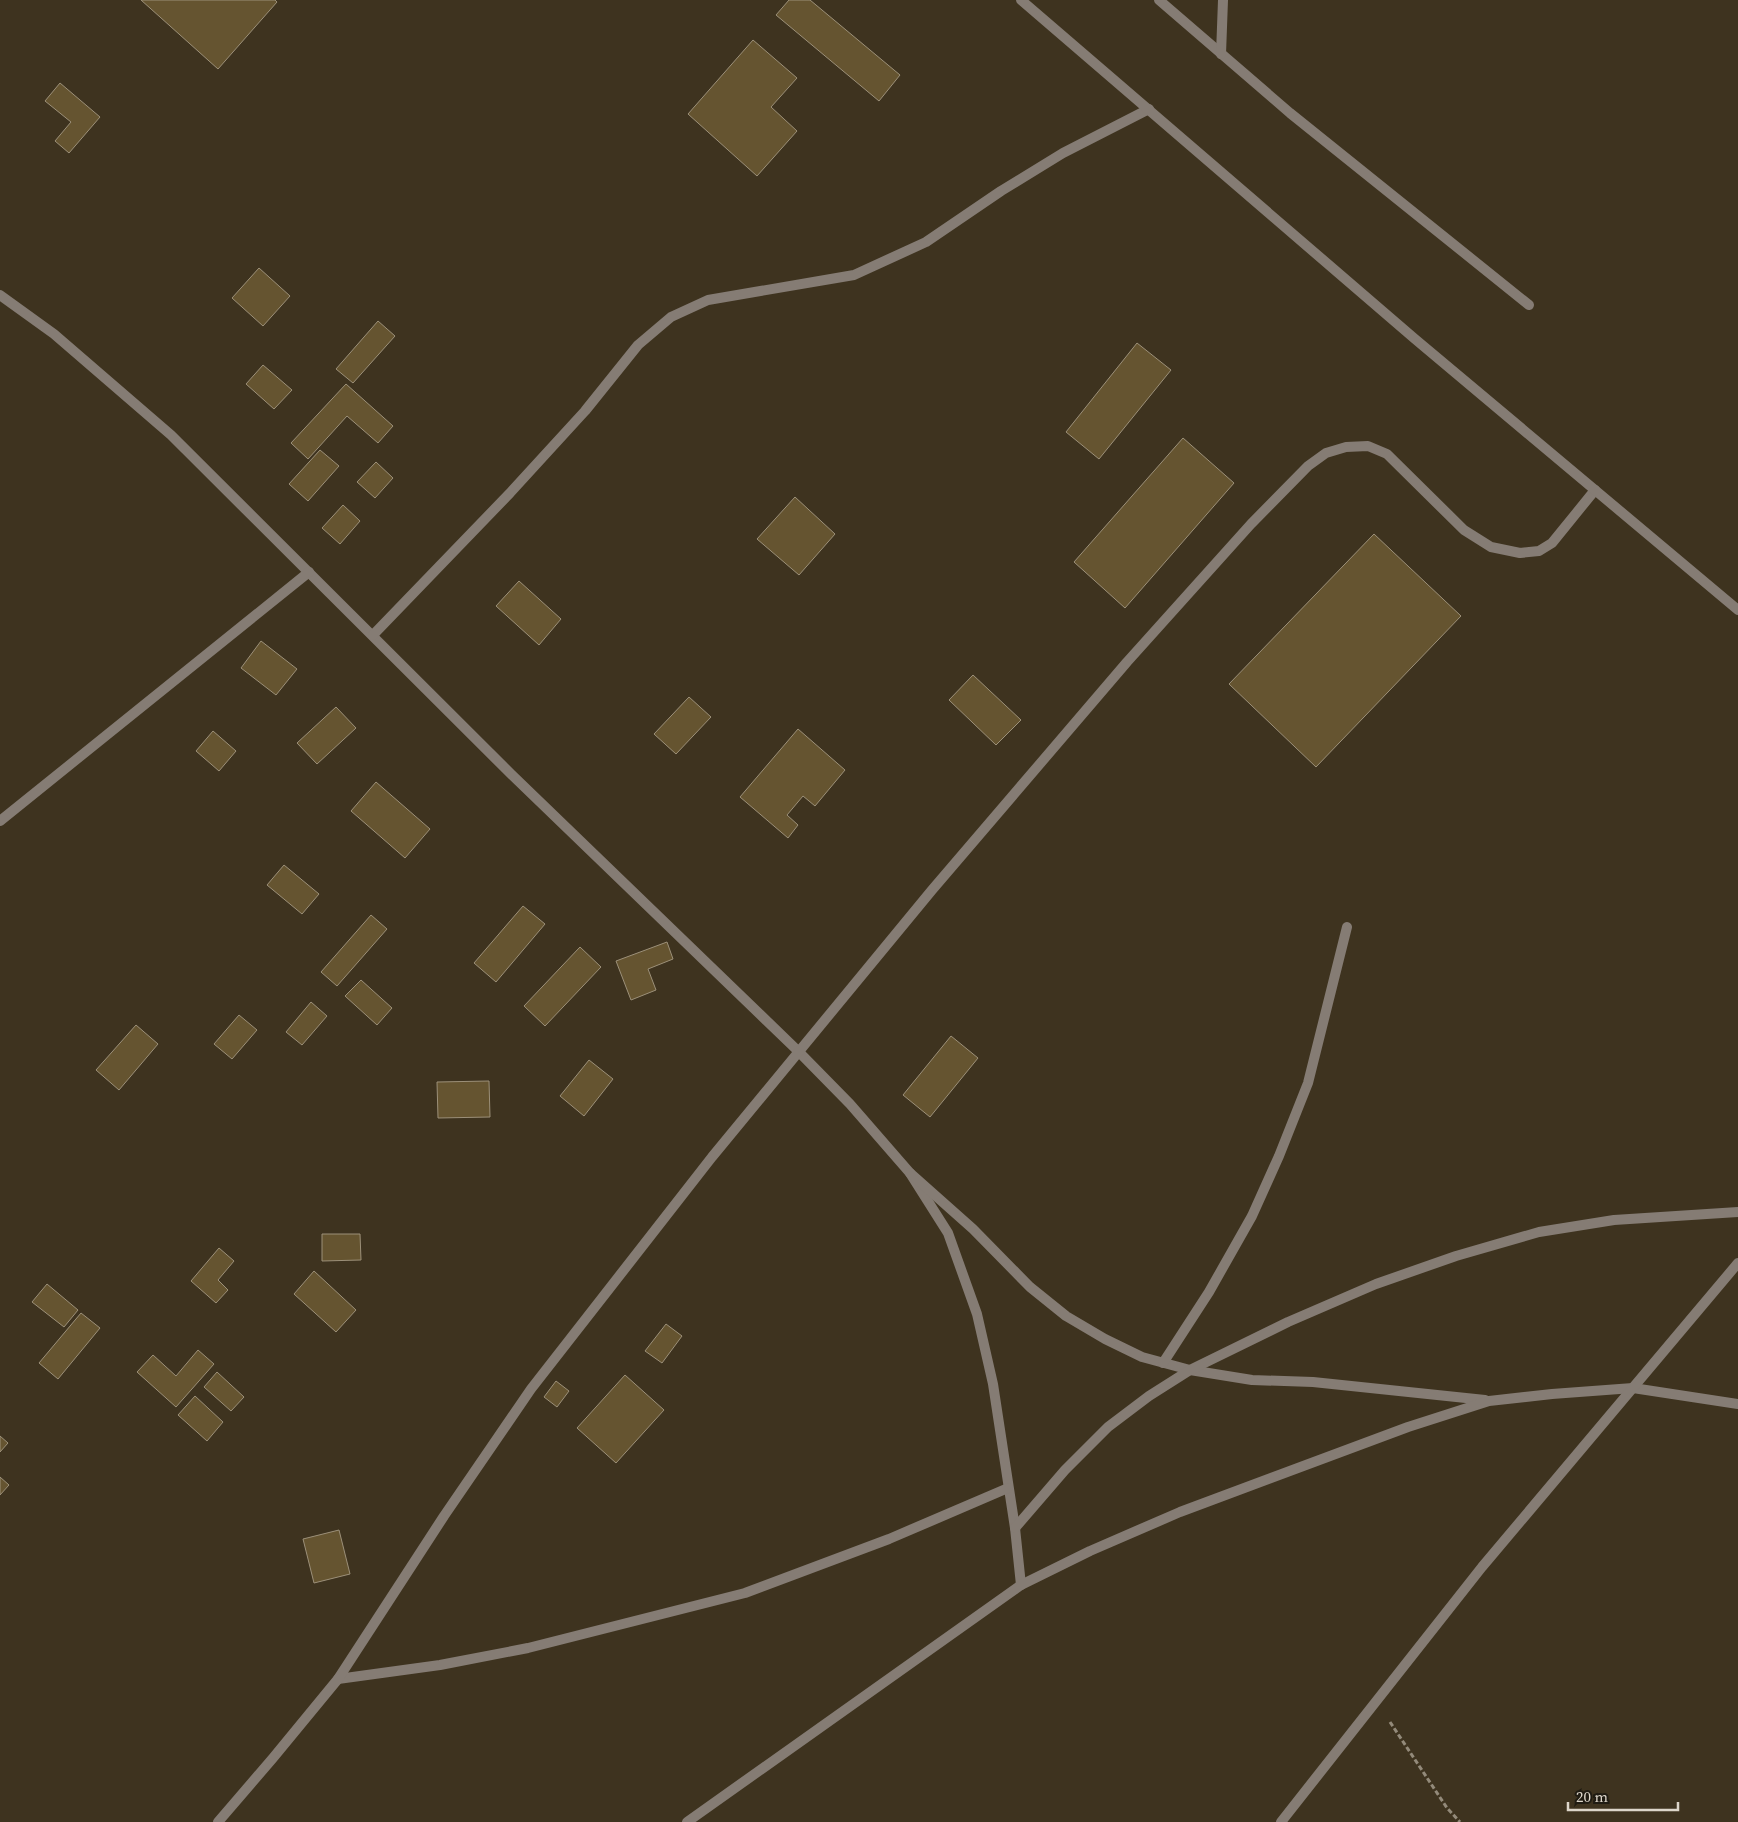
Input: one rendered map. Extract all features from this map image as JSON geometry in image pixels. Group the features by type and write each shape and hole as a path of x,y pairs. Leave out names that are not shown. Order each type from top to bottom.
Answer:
{"street":[{"path":"1022,0 1415,339 1738,610"},
{"path":"1159,0 1290,113 1529,305"},
{"path":"1221,54 1223,0"},
{"path":"373,635 516,486 584,411 638,345 671,317 708,300 854,275 926,242 1001,191 1063,153 1149,109"},
{"path":"0,295 54,334 171,435 518,781 798,1051 850,1104 910,1173 973,1229 1030,1288 1066,1316 1142,1357 1190,1370 1252,1380 1313,1382 1489,1401"},
{"path":"218,1822 274,1758 338,1679 444,1516 531,1389 712,1156 932,890 1127,662 1251,524 1314,462 1326,454 1346,447 1368,446 1387,454 1464,530 1491,546 1520,553 1539,551 1552,543 1595,490"},
{"path":"0,821 309,572"},
{"path":"1163,1363 1208,1292 1252,1216 1279,1156 1308,1083 1347,927"},
{"path":"910,1173 948,1233 978,1314 992,1384 1015,1528 1021,1585"},
{"path":"1015,1528 1065,1470 1108,1427 1149,1396 1190,1370 1288,1322 1376,1284 1456,1256 1539,1232 1614,1220 1738,1212"},
{"path":"1281,1822 1482,1567 1738,1263"},
{"path":"688,1822 1021,1585 1090,1551 1180,1512 1408,1427 1489,1401 1633,1388 1738,1404"},
{"path":"338,1679 440,1665 528,1648 745,1593 889,1539 1008,1488"}],"path":[{"path":"1376,1702 1447,1808 1460,1822"}],"building":[{"path":"141,0 275,0 277,2 218,69"},
{"path":"789,0 810,0 900,75 879,101 776,15"},
{"path":"753,40 797,78 771,107 797,131 757,176 688,114"},
{"path":"60,83 100,117 69,153 55,141 71,122 45,101"},
{"path":"259,268 290,296 263,326 232,298"},
{"path":"378,321 395,336 353,383 336,369"},
{"path":"1137,343 1171,370 1099,459 1066,432"},
{"path":"263,365 292,390 274,409 246,384"},
{"path":"346,384 393,426 378,443 347,416 308,459 291,443"},
{"path":"1183,438 1234,483 1125,608 1074,562"},
{"path":"320,450 339,466 308,501 289,484"},
{"path":"376,462 393,478 375,498 357,482"},
{"path":"795,497 835,534 799,575 757,539"},
{"path":"343,505 360,521 340,544 322,528"},
{"path":"1374,534 1461,616 1316,767 1229,684"},
{"path":"519,581 561,619 539,645 496,606"},
{"path":"261,641 297,669 276,695 241,668"},
{"path":"973,675 1021,720 996,745 949,700"},
{"path":"689,697 711,717 676,754 654,734"},
{"path":"336,707 356,728 317,764 297,743"},
{"path":"798,729 845,770 815,806 803,796 787,815 798,825 788,838 740,797"},
{"path":"213,731 236,751 219,771 196,751"},
{"path":"376,782 430,829 405,858 351,811"},
{"path":"284,865 319,894 302,914 267,885"},
{"path":"523,906 545,924 496,982 474,963"},
{"path":"371,915 387,929 337,986 321,972"},
{"path":"667,942 673,959 648,969 656,990 631,1000 616,961"},
{"path":"580,947 601,967 545,1026 524,1006"},
{"path":"361,980 392,1008 377,1025 345,996"},
{"path":"311,1002 327,1016 302,1045 286,1032"},
{"path":"239,1015 257,1030 232,1059 214,1044"},
{"path":"136,1025 158,1044 119,1090 96,1070"},
{"path":"951,1036 978,1058 930,1117 903,1095"},
{"path":"589,1060 613,1079 584,1116 560,1096"},
{"path":"489,1081 490,1117 438,1118 437,1082"},
{"path":"322,1234 360,1234 361,1260 322,1261"},
{"path":"219,1248 234,1261 218,1280 228,1290 216,1303 191,1281"},
{"path":"314,1271 356,1310 336,1332 294,1294"},
{"path":"47,1284 78,1310 64,1327 32,1302"},
{"path":"81,1313 100,1328 58,1379 39,1363"},
{"path":"666,1324 682,1336 662,1363 645,1351"},
{"path":"198,1350 214,1364 176,1407 137,1372 153,1355 176,1376"},
{"path":"217,1372 244,1397 231,1411 204,1387"},
{"path":"625,1375 664,1410 616,1463 577,1428"},
{"path":"556,1381 569,1391 557,1407 544,1397"},
{"path":"195,1396 223,1422 207,1441 178,1415"},
{"path":"0,1436 8,1443 0,1452"},
{"path":"0,1477 9,1485 0,1495"},
{"path":"339,1530 350,1574 314,1583 303,1539"}]}
